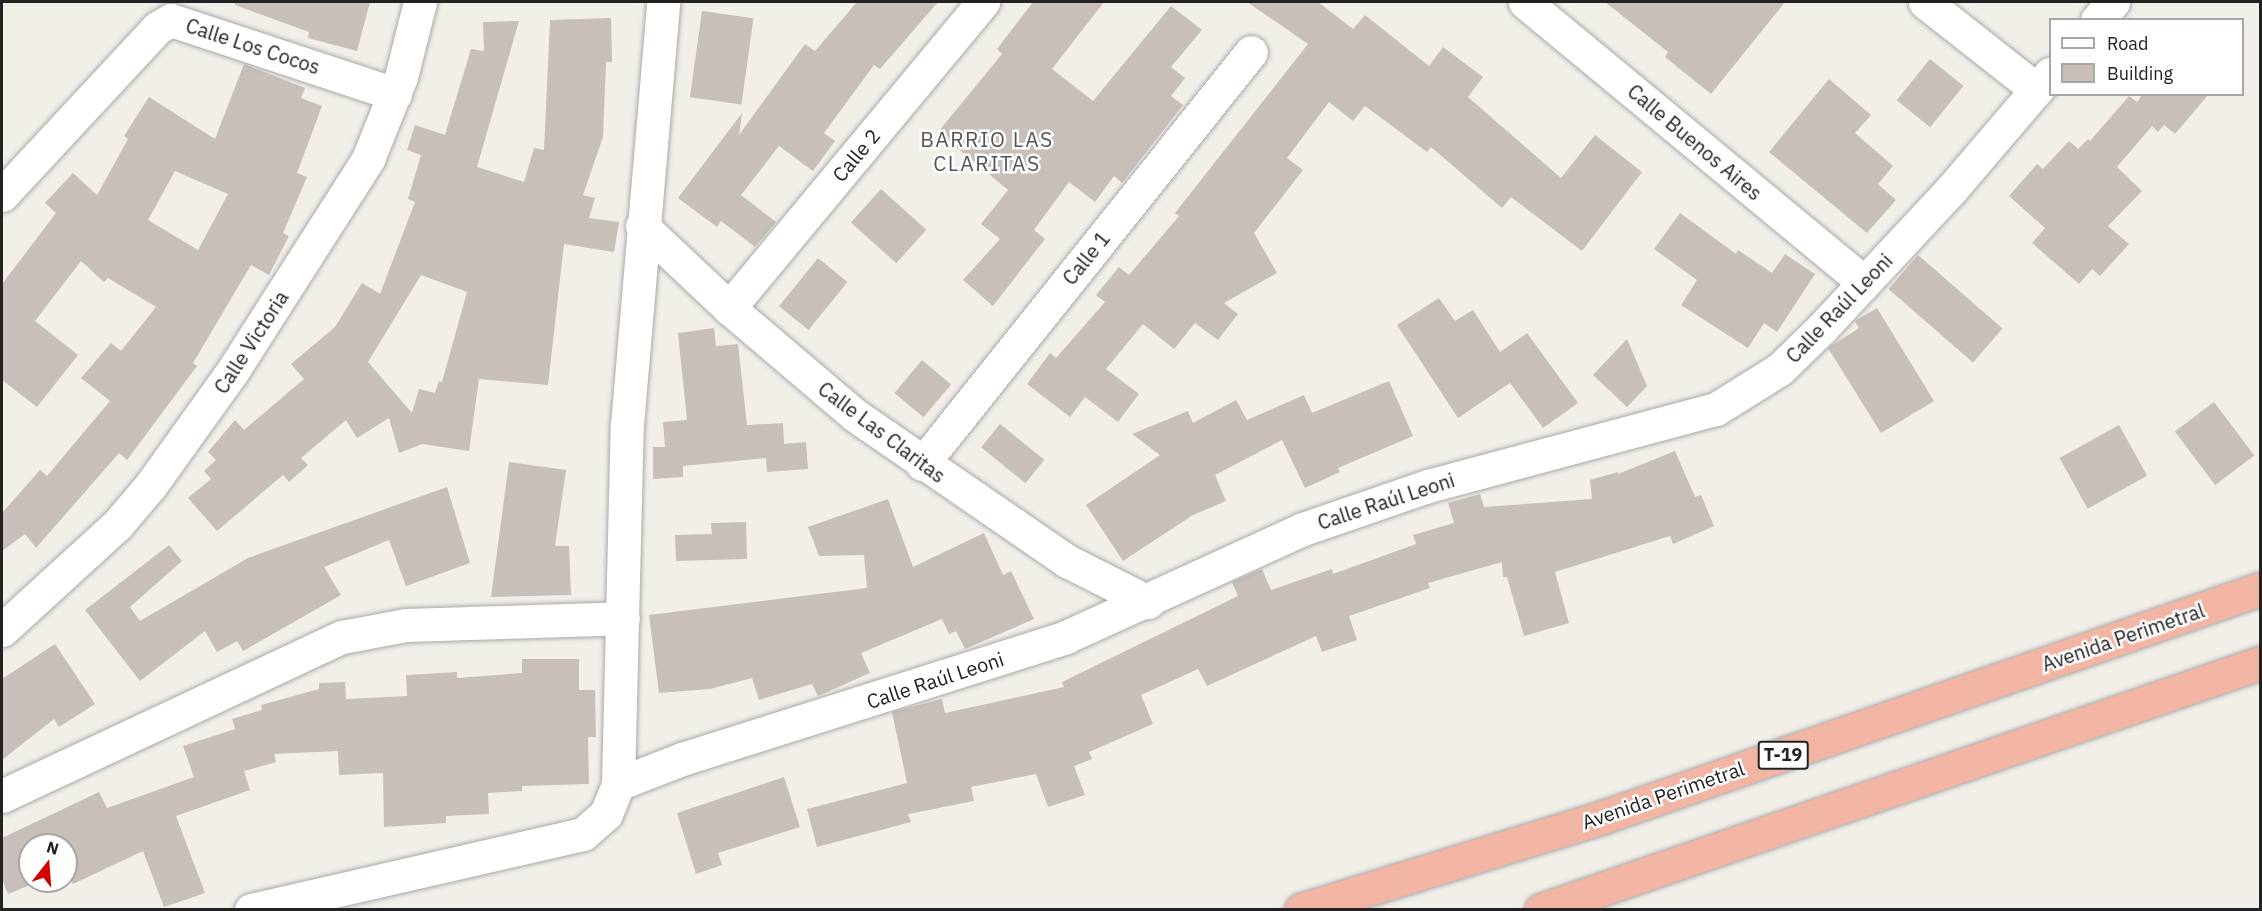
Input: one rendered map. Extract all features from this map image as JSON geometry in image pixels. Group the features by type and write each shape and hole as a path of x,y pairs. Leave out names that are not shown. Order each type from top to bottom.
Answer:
{"highway":[{"name":"Avenida Perimetral","path":"1301,909 1603,817 2260,589"},
{"path":"1541,909 2260,663"}],"street":[{"name":"Calle Victoria","path":"2,630 117,525 196,425 368,159 395,94 420,2"},
{"path":"251,909 583,834 606,814 618,784 627,425 642,226 663,2"},
{"name":"Calle 2","path":"729,308 983,2"},
{"name":"Calle Buenos Aires","path":"1525,2 1864,282"},
{"path":"1925,2 2044,82"},
{"path":"2099,18 2113,2"},
{"name":"Calle Los Cocos","path":"2,195 157,28 171,20 395,94"},
{"name":"Calle 1","path":"922,464 1251,52"},
{"name":"Calle Raúl Leoni","path":"618,784 682,759 1066,637 1148,602 1303,529 1428,486 1716,409 1780,369 1864,282 2044,82"},
{"name":"Calle Las Claritas","path":"642,226 729,308 856,416 922,464 1067,561 1148,602"},
{"path":"2,796 342,637 406,625 622,618"}],"building":[{"path":"235,2 370,2 357,51 308,38 309,32 235,5"},
{"path":"857,2 938,2 880,69 874,65 824,133 835,141 813,171 779,146 741,195 776,222 755,247 721,221 717,227 678,198 742,113 739,135 805,44 815,51"},
{"path":"1033,2 1104,2 1052,69 1093,101 1171,6 1202,30 1171,67 1185,78 1171,96 1183,105 1122,183 1114,176 1095,202 1069,182 1034,230 1045,239 993,306 963,280 1000,239 981,224 1008,190 938,132 1002,54 997,49"},
{"path":"1247,2 1318,2 1353,29 1365,15 1429,66 1443,47 1483,77 1468,97 1561,178 1595,135 1642,172 1582,251 1511,197 1502,208 1431,147 1427,152 1365,106 1353,121 1329,102 1287,158 1303,170 1254,233 1277,273 1224,303 1238,314 1218,340 1195,323 1174,349 1143,324 1106,369 1139,394 1118,422 1085,397 1070,417 1027,384 1050,353 1056,358 1105,302 1096,295 1119,267 1129,275 1179,216 1175,213 1308,44"},
{"path":"1605,2 1785,2 1711,94 1665,57 1668,52"},
{"path":"702,11 753,18 741,104 690,97"},
{"path":"611,18 612,62 606,62 603,137 583,195 595,198 589,218 619,222 614,252 564,244 548,385 479,379 469,451 422,444 399,453 389,418 357,438 346,420 301,458 308,465 289,482 283,475 217,531 188,498 211,479 204,471 216,460 208,452 235,420 244,430 304,379 291,364 335,327 362,283 380,294 415,202 408,199 421,155 407,150 415,125 445,135 471,49 484,51 483,22 519,21 477,167 524,182 534,148 544,150 550,20","holes":["421,275 467,292 442,382 439,381 435,393 419,389 412,413 368,362"]},
{"path":"1930,59 1963,86 1930,127 1897,100"},
{"path":"244,64 305,88 301,98 322,106 297,173 307,177 283,233 289,236 269,275 251,265 193,363 197,366 127,460 119,453 36,548 25,534 2,551 2,513 40,470 47,476 110,401 81,378 111,343 121,351 156,307 108,278 104,282 81,261 35,321 78,355 37,407 2,380 2,284 56,213 45,203 73,173 97,195 128,139 124,136 149,97 215,139","holes":["175,171 228,194 198,250 148,220"]},
{"path":"1829,79 1871,115 1855,133 1893,166 1878,184 1896,200 1867,233 1769,152"},
{"path":"2129,96 2137,102 2142,96 2207,96 2175,134 2164,125 2158,132 2152,126 2117,167 2142,191 2108,226 2129,244 2100,276 2092,269 2079,284 2032,243 2045,228 2009,196 2037,164 2043,169 2069,141 2078,149 2088,139 2090,141"},
{"path":"881,189 926,230 896,263 851,222"},
{"path":"1680,213 1736,254 1738,250 1772,273 1785,254 1815,274 1777,332 1764,323 1748,348 1681,305 1697,280 1654,249"},
{"path":"1918,255 2003,328 1973,362 1888,289"},
{"path":"818,258 848,282 809,330 779,306"},
{"path":"1439,298 1455,321 1473,310 1500,352 1527,333 1578,403 1543,428 1510,383 1458,418 1397,325"},
{"path":"1877,308 1934,401 1881,433 1828,348 1859,328 1855,321"},
{"path":"714,328 716,346 738,344 747,425 783,423 784,444 806,442 808,469 767,472 766,458 683,466 683,477 653,479 653,447 665,447 663,422 687,420 678,333"},
{"path":"1627,339 1647,386 1627,407 1593,375"},
{"path":"922,360 951,384 923,417 894,393"},
{"path":"1389,381 1413,436 1338,468 1340,472 1305,488 1282,440 1215,475 1226,501 1193,515 1123,561 1086,505 1160,455 1132,434 1188,411 1193,423 1236,400 1247,420 1304,395 1312,413"},
{"path":"2214,402 2254,456 2215,485 2175,431"},
{"path":"1000,424 1044,460 1025,483 981,447"},
{"path":"2119,425 2147,476 2088,509 2060,458"},
{"path":"1675,451 1695,497 1701,495 1714,526 1673,544 1670,536 1555,572 1569,623 1524,636 1507,577 1503,577 1502,562 1428,583 1430,588 1349,616 1357,640 1322,652 1316,636 1207,686 1198,669 1141,695 1153,724 1089,752 1092,759 1074,766 1085,795 1048,807 1036,774 971,787 974,801 908,814 911,822 817,847 807,809 907,783 892,712 942,699 945,713 1064,687 1062,682 1238,596 1232,582 1262,569 1271,590 1332,569 1333,574 1416,544 1413,535 1454,523 1448,503 1480,494 1484,507 1592,499 1590,480 1618,472 1618,474"},
{"path":"509,462 566,470 555,546 569,546 571,595 491,597"},
{"path":"447,487 470,563 406,586 389,540 324,567 341,595 243,651 237,641 217,652 205,631 140,681 85,610 169,545 182,561 130,607 140,621 248,558"},
{"path":"888,499 913,567 984,533 1003,575 1011,571 1034,619 965,649 956,631 949,634 942,619 861,653 870,673 818,696 812,684 759,700 752,678 710,689 659,693 649,615 867,588 864,555 819,556 808,527"},
{"path":"746,522 747,559 676,561 675,535 712,534 711,523"},
{"path":"55,644 95,704 59,727 54,719 2,760 2,679"},
{"path":"522,659 579,659 579,690 595,690 596,737 588,737 589,784 522,786 522,791 488,793 489,814 446,816 446,823 384,827 383,773 339,775 338,751 274,754 276,762 244,771 250,790 176,816 205,893 164,907 143,851 78,882 78,833 18,833 18,890 8,894 2,879 2,838 99,792 107,808 194,777 183,746 235,729 232,719 262,710 261,705 319,689 319,683 345,682 346,699 407,696 406,675 457,672 457,678 522,673"},
{"path":"784,777 800,827 718,853 722,865 696,874 677,813"}],"district":[{"name":"BARRIO LAS CLARITAS","path":"987,151"}]}
